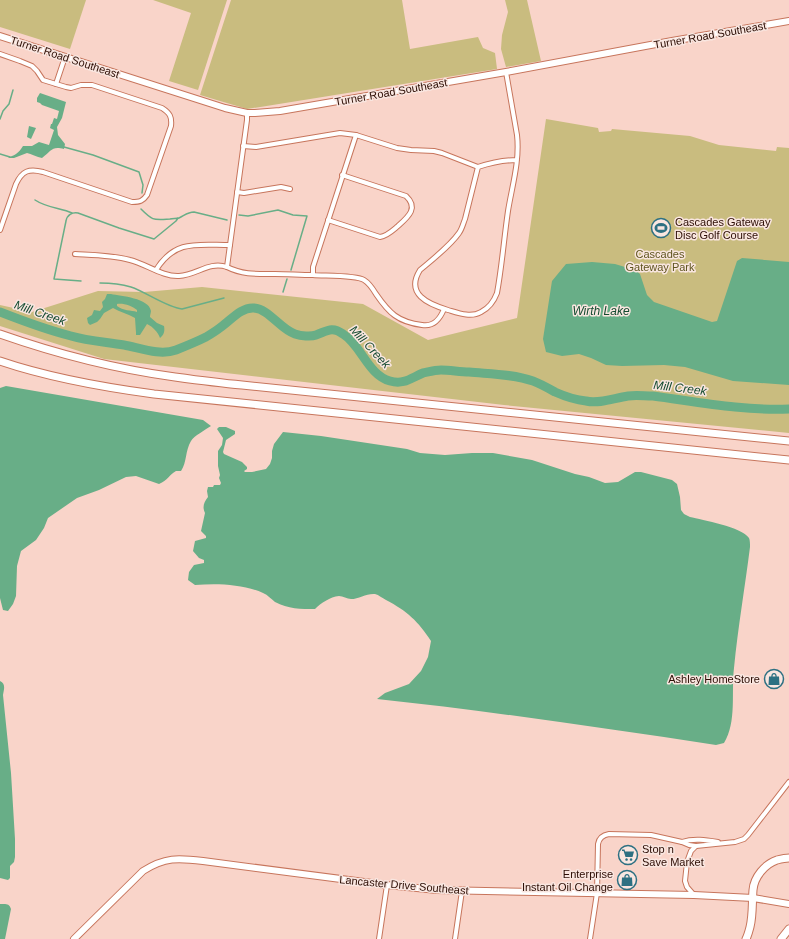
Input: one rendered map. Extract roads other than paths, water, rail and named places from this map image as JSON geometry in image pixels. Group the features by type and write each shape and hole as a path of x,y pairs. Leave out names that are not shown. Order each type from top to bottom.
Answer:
{"highway":[{"path":"0,334 80,359 176,377 250,386 788,441"},
{"path":"0,362 38,373 78,382 154,394 787,460"},
{"path":"746,939 750,927 753,889 758,876 769,864 777,860 789,858"},
{"path":"781,939 789,930"}],"main road":[{"name":"Turner Road Southeast","path":"0,36 209,104 255,114 506,72 789,21"},
{"name":"Lancaster Drive Southeast","path":"74,939 143,871 154,864 171,859 196,860 387,885 437,890 694,895 753,898 789,904"}],"street":[{"path":"0,54 32,66 43,80 71,88 81,85 92,85 162,108 170,116 172,121 147,195 141,202 132,202 33,170 28,171 19,178 0,230"},
{"path":"56,84 65,57"},
{"path":"478,167 465,219 459,233 454,240 420,270 415,281 417,293 427,302 465,315 476,314 487,309 494,300 498,287 508,210 517,160 518,144 506,72"},
{"path":"227,267 247,113"},
{"path":"243,146 256,147 340,133 356,135 397,148 442,153 478,167 494,162 517,160"},
{"path":"312,275 313,267 356,135"},
{"path":"328,220 384,237 409,217 411,212 411,201 406,196 342,175"},
{"path":"237,192 244,193 281,187 290,189"},
{"path":"156,270 166,256 182,247 194,245 230,245"},
{"path":"75,254 114,256 132,260 166,274 178,276 193,274 216,265 227,267 241,273 312,275 363,279 372,288 389,311 396,317 416,324 430,325 436,322 444,309"},
{"path":"590,939 597,893 598,844 604,835 651,835 682,842 689,846 705,846 735,842 744,839 754,828 789,782"},
{"path":"682,842 689,840 700,840 722,843"},
{"path":"694,895 687,887 685,881 687,862 691,851 696,846"},
{"path":"379,939 387,885"},
{"path":"456,939 462,891"}],"water":[{"path":"40,93 66,102 62,118 57,127 58,135 65,144 64,149 56,148 42,158 27,153 14,158 8,158 17,153 23,146 32,146 39,142 49,145 54,130 50,128 51,124 54,118 57,119 59,111 37,102 37,98"},
{"path":"29,126 36,128 31,139 27,137"},
{"name":"Wirth Lake","path":"742,258 789,262 789,385 733,381 685,367 664,365 606,365 579,354 562,356 546,352 543,339 552,281 566,264 592,262 615,264 635,270 640,274 647,295 654,302 712,322 717,321 737,261"},
{"path":"107,294 111,294 134,298 145,303 151,311 150,317 157,323 164,326 162,336 160,338 155,330 147,324 140,335 136,335 135,318 113,308 104,313 97,322 90,325 87,318 92,315 94,310 100,311 103,307 102,302","holes":["117,304 130,306 137,310 137,312 119,308"]},
{"path":"6,386 203,420 211,426 192,439 181,471 176,471 159,484 136,476 126,477 99,490 77,498 48,518 44,528 36,540 21,551 17,566 16,596 8,611 3,610 0,598 0,388"},
{"path":"219,427 226,427 235,431 235,434 226,440 223,452 224,454 242,462 247,467 244,471 245,472 266,469 272,458 274,444 283,432 407,449 420,453 445,455 493,453 532,460 605,483 618,482 635,472 641,472 672,480 677,484 681,510 684,514 690,517 739,530 750,540 737,637 733,677 733,707 731,726 724,743 716,745 504,714 377,699 385,693 409,684 421,671 428,657 431,641 417,622 400,608 378,595 372,594 351,599 340,596 332,598 315,609 295,608 275,602 265,594 255,590 221,584 195,585 188,580 189,572 194,565 204,563 204,560 199,558 193,551 195,541 206,538 201,531 205,513 204,505 208,497 208,487 220,485 221,483 219,478 218,451 222,445 223,438 217,429"},
{"path":"0,681 4,687 3,695 11,773 15,839 15,857 14,862 10,866 10,878 8,880 0,878"},
{"path":"0,904 6,904 11,909 5,939 0,939"}],"waterway":[{"path":"0,119 3,111 9,104 13,90"},
{"path":"64,147 93,155 139,172 143,185 142,193"},
{"path":"0,154 10,157"},
{"path":"35,200 44,205 72,213"},
{"path":"141,209 148,216 154,219 178,218 194,212 227,220"},
{"path":"239,215 248,216 278,210 293,215 307,216 291,270"},
{"path":"81,281 54,279 66,221 70,214 78,213 154,239 178,218"},
{"path":"283,292 287,279"},
{"path":"100,283 131,287 169,305 182,309 224,298"},
{"name":"Mill Creek","path":"0,312 77,338 124,345 150,351 170,352 206,337 236,314 249,308 254,308 270,315 284,328 297,335 311,336 326,331 336,330 355,345 376,373 382,378 395,382 403,382 423,373 436,370 448,370 518,377 536,382 566,396 591,402 631,396 653,396 755,409 789,409"}],"place":[{"name":"Cascades Gateway Disc Golf Course","path":"661,228"},
{"name":"Ashley HomeStore","path":"774,679"},
{"name":"Stop n Save Market","path":"628,855"},
{"name":"Enterprise Instant Oil Change","path":"627,880"}],"park label":[{"name":"Cascades Gateway Park","path":"660,260"}]}
